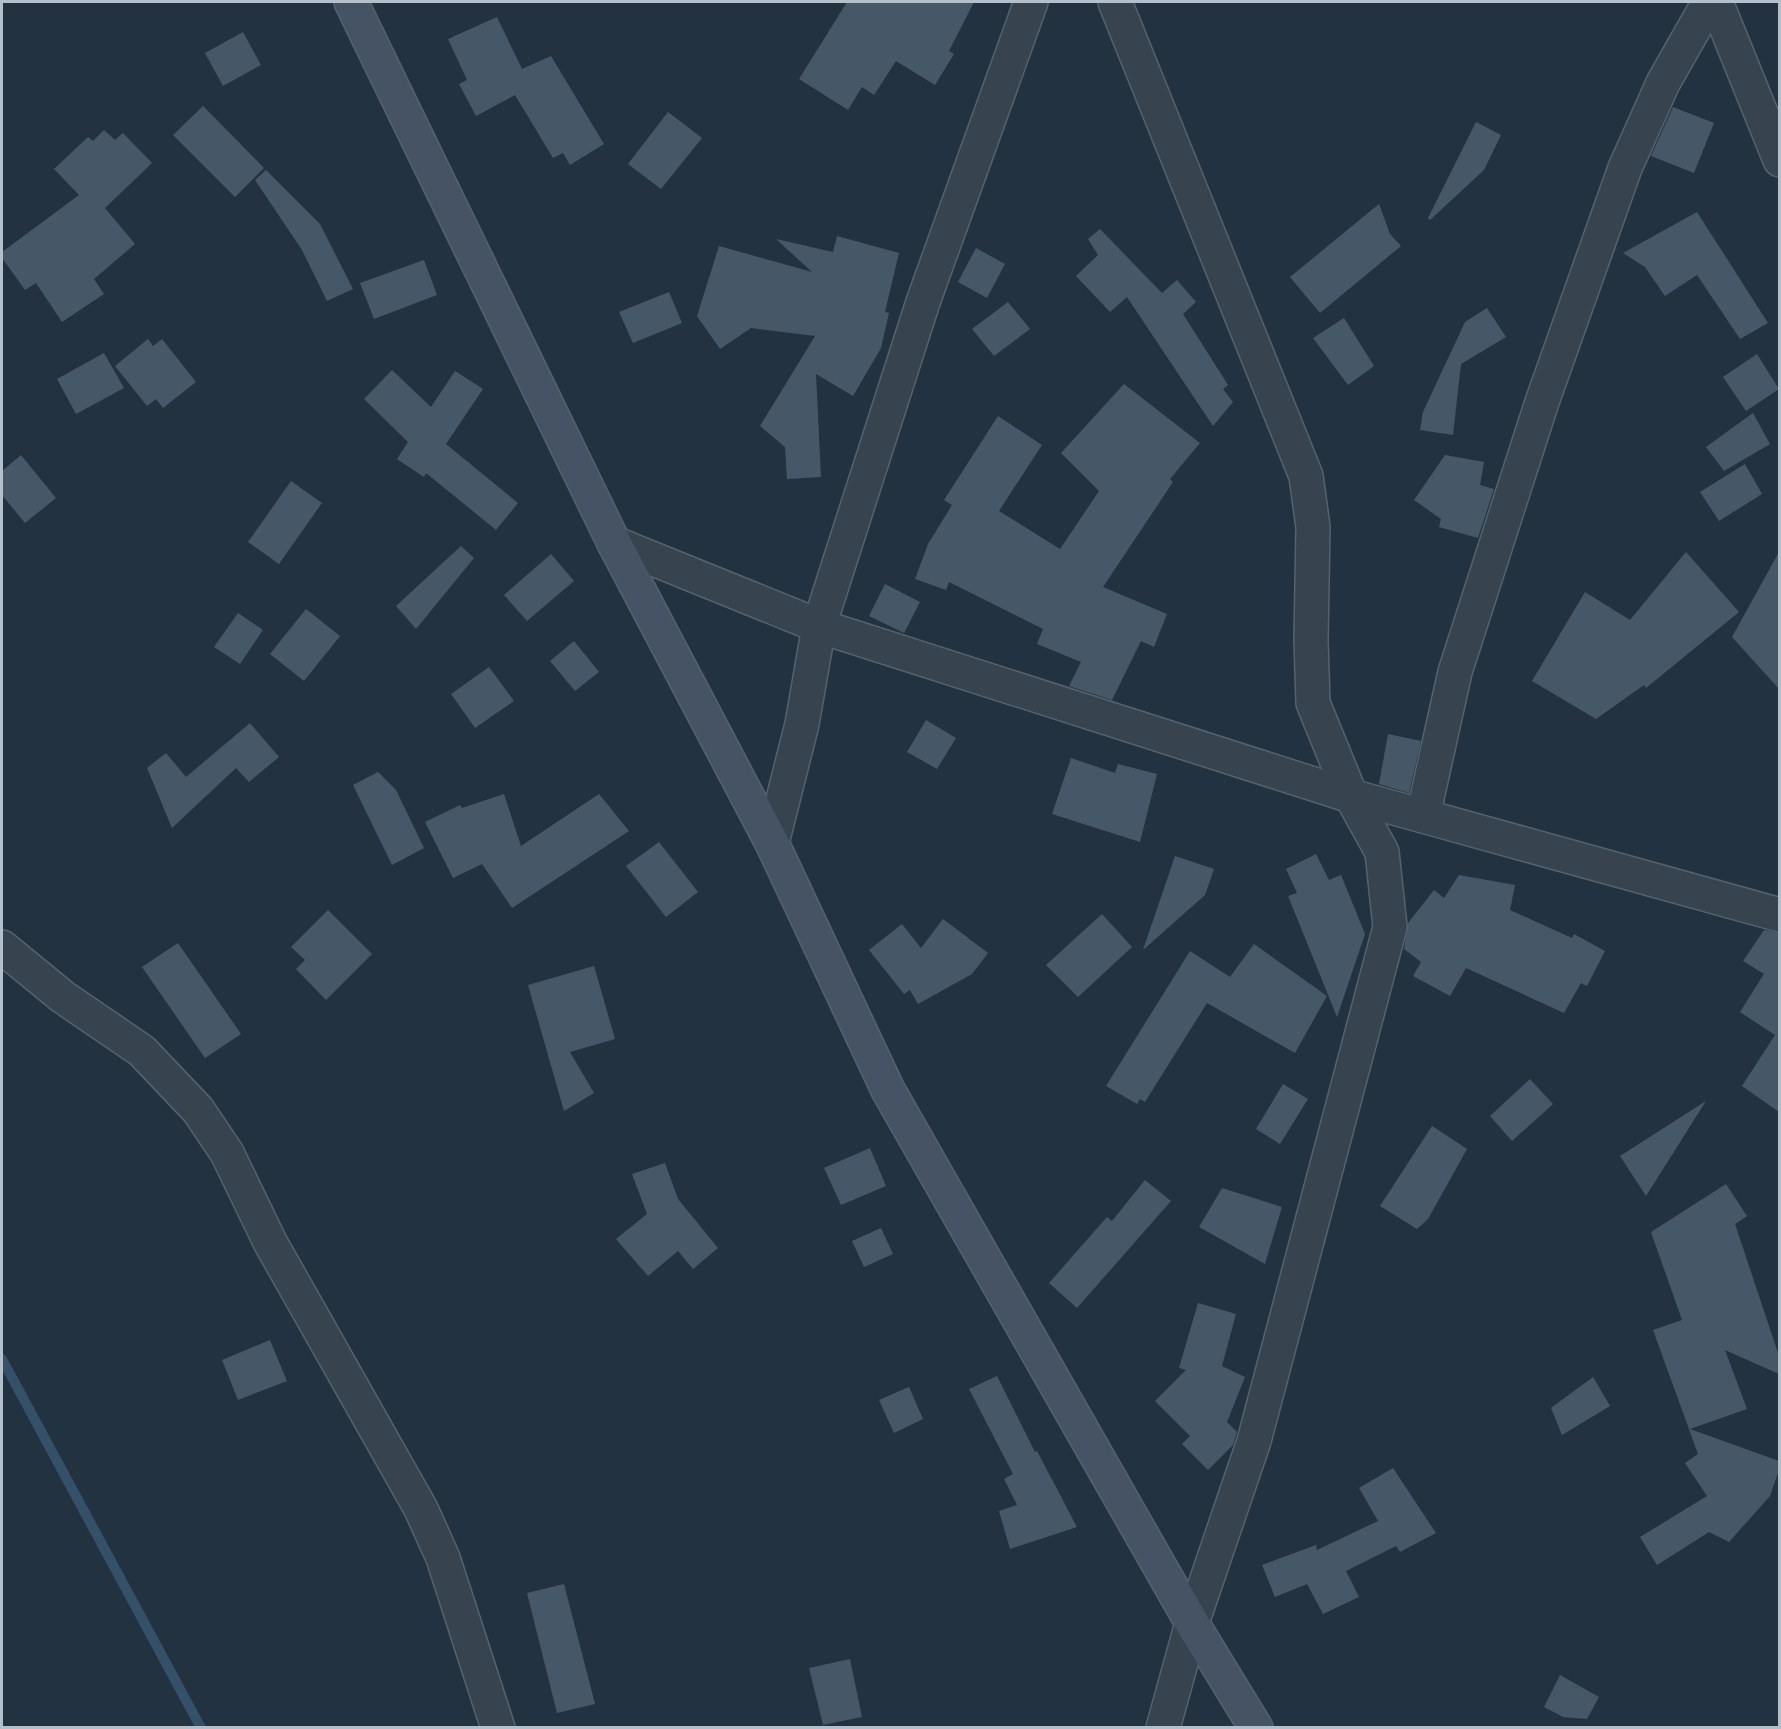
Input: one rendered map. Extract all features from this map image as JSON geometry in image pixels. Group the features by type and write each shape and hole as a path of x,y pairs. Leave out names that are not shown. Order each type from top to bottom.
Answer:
{"street":[{"path":"351,2 614,543 772,843 888,1090 1192,1623 1256,1728"},
{"path":"772,843 802,724 819,626 923,302 1031,2"},
{"path":"1115,2 1306,476 1313,527 1311,640 1313,703 1351,796 1382,852 1390,927 1254,1441 1192,1623 1163,1728"},
{"path":"1423,816 1455,672 1542,402 1625,168 1663,83 1709,2"},
{"path":"1716,2 1779,160"},
{"path":"614,543 819,626 1351,796 1779,915"},
{"path":"2,947 63,997 142,1051 198,1110 226,1153 270,1242 421,1509 443,1558 498,1728"}],"building":[{"path":"847,2 974,2 949,51 954,54 935,85 896,61 874,95 862,87 848,110 799,79"},
{"path":"497,17 522,69 551,56 604,144 570,165 563,153 553,158 515,95 476,116 459,84 467,80 448,39"},
{"path":"243,32 261,65 223,86 205,53"},
{"path":"203,106 264,168 235,197 173,135"},
{"path":"1673,107 1714,123 1694,173 1651,156"},
{"path":"668,112 702,138 661,189 628,164"},
{"path":"1476,122 1501,135 1484,170 1430,220 1428,218"},
{"path":"104,130 115,140 123,133 152,163 105,208 135,244 94,279 104,294 62,322 36,283 25,290 2,258 2,252 79,195 54,169 88,137 93,141"},
{"path":"266,170 320,224 353,289 327,301 302,250 255,180"},
{"path":"1379,204 1390,234 1401,246 1320,313 1290,277"},
{"path":"1697,212 1768,323 1740,339 1697,275 1665,296 1645,267 1623,253"},
{"path":"1100,229 1162,293 1177,280 1196,302 1183,314 1228,385 1223,389 1233,402 1213,426 1127,297 1110,312 1076,276 1098,255 1088,239"},
{"path":"837,236 899,253 885,312 889,313 881,348 853,396 816,374 821,477 787,479 785,447 760,426 815,336 751,328 720,349 697,316 719,246 812,272 776,239 833,252"},
{"path":"976,248 1005,264 987,298 958,282"},
{"path":"424,260 437,295 374,319 360,283"},
{"path":"669,292 682,323 633,343 619,312"},
{"path":"1008,302 1030,329 994,356 972,329"},
{"path":"1487,308 1506,337 1461,364 1453,435 1420,430 1423,412 1465,322"},
{"path":"1344,318 1374,366 1348,385 1313,338"},
{"path":"148,339 153,346 162,339 196,382 163,408 156,399 147,406 115,366"},
{"path":"104,353 124,388 76,414 57,379"},
{"path":"1757,354 1779,389 1746,411 1723,377"},
{"path":"392,370 431,407 455,371 483,389 446,444 518,503 496,530 426,473 424,477 397,459 408,442 364,399"},
{"path":"1124,384 1200,443 1170,479 1173,482 1103,587 1167,614 1154,647 1141,641 1112,700 1069,686 1081,662 1037,644 1043,629 949,582 946,590 915,579 928,544 952,505 944,500 998,416 1042,445 999,511 1060,549 1099,491 1061,453"},
{"path":"1753,413 1770,444 1724,471 1706,447"},
{"path":"21,455 56,498 25,523 2,495 2,471"},
{"path":"1445,455 1484,462 1480,485 1494,489 1478,538 1439,527 1441,519 1414,500"},
{"path":"1745,464 1762,494 1719,521 1700,492"},
{"path":"291,481 322,503 279,564 248,542"},
{"path":"461,546 474,558 416,629 396,606"},
{"path":"1686,552 1739,612 1646,688 1644,685 1596,719 1532,681 1585,592 1630,620"},
{"path":"1779,552 1779,689 1732,637"},
{"path":"551,554 574,581 527,621 504,595"},
{"path":"885,584 920,602 904,633 869,616"},
{"path":"306,609 340,636 304,681 270,654"},
{"path":"238,613 263,630 240,664 214,647"},
{"path":"574,641 599,672 575,691 550,661"},
{"path":"489,667 514,701 475,728 451,694"},
{"path":"926,720 956,738 937,769 907,752"},
{"path":"250,723 279,757 249,782 236,768 172,828 147,768 166,753 186,777"},
{"path":"1388,734 1421,741 1409,793 1379,784"},
{"path":"1071,758 1115,773 1118,764 1157,774 1140,842 1052,814"},
{"path":"378,772 396,790 424,848 392,865 353,785"},
{"path":"504,794 521,846 599,794 629,831 512,908 482,864 453,878 425,822 460,805 462,808"},
{"path":"659,842 698,892 666,917 626,866"},
{"path":"1316,854 1329,880 1341,875 1365,934 1337,1017 1288,896 1297,893 1286,869"},
{"path":"1175,856 1214,869 1205,895 1143,950"},
{"path":"1459,875 1515,885 1510,910 1572,938 1574,934 1605,951 1587,986 1581,983 1564,1013 1466,968 1450,996 1413,976 1421,962 1404,949 1408,923 1434,890 1444,898"},
{"path":"328,910 372,954 326,1000 296,969 305,960 291,947"},
{"path":"1102,914 1132,947 1078,997 1046,965"},
{"path":"943,919 988,953 972,974 918,1004 910,990 904,994 869,950 902,924 921,948"},
{"path":"1764,930 1779,933 1779,1112 1742,1086 1775,1035 1740,1012 1764,974 1743,961"},
{"path":"178,943 241,1034 205,1058 142,967"},
{"path":"1254,944 1327,996 1295,1053 1207,1003 1145,1102 1140,1099 1137,1104 1106,1086 1190,951 1230,977"},
{"path":"594,966 615,1039 570,1052 594,1093 564,1111 528,985"},
{"path":"1530,1079 1553,1104 1512,1141 1490,1116"},
{"path":"1283,1084 1308,1099 1280,1144 1256,1129"},
{"path":"1706,1101 1646,1196 1620,1156"},
{"path":"1432,1126 1467,1149 1428,1219 1417,1229 1380,1206"},
{"path":"870,1148 886,1186 841,1205 824,1168"},
{"path":"665,1163 678,1199 718,1248 693,1269 678,1251 648,1276 616,1239 647,1214 632,1174"},
{"path":"1145,1180 1171,1201 1077,1308 1049,1283 1107,1217 1112,1221"},
{"path":"1726,1184 1747,1216 1735,1224 1779,1356 1779,1374 1725,1350 1747,1409 1690,1429 1779,1461 1779,1470 1770,1496 1729,1542 1709,1532 1657,1565 1640,1537 1707,1496 1685,1463 1698,1454 1653,1330 1682,1320 1651,1232"},
{"path":"1222,1188 1282,1207 1265,1264 1199,1227"},
{"path":"881,1228 893,1254 864,1267 852,1241"},
{"path":"1198,1303 1236,1314 1222,1366 1245,1377 1227,1422 1237,1432 1233,1445 1208,1470 1182,1444 1190,1436 1155,1401 1186,1370 1179,1368"},
{"path":"270,1340 287,1381 238,1400 222,1360"},
{"path":"997,1376 1035,1452 1037,1451 1077,1527 1010,1549 999,1511 1017,1505 1004,1479 1013,1474 969,1389"},
{"path":"1593,1377 1610,1406 1562,1435 1551,1408"},
{"path":"909,1387 923,1419 894,1433 879,1400"},
{"path":"1393,1468 1436,1533 1400,1552 1396,1546 1346,1571 1359,1597 1323,1614 1307,1584 1275,1597 1262,1565 1316,1545 1317,1550 1378,1521 1359,1488"},
{"path":"564,1584 595,1704 557,1713 527,1593"},
{"path":"850,1659 862,1717 823,1725 809,1668"},
{"path":"1560,1675 1599,1697 1587,1719 1563,1717 1544,1707"}],"waterway":[{"path":"2,1359 201,1728"}]}
